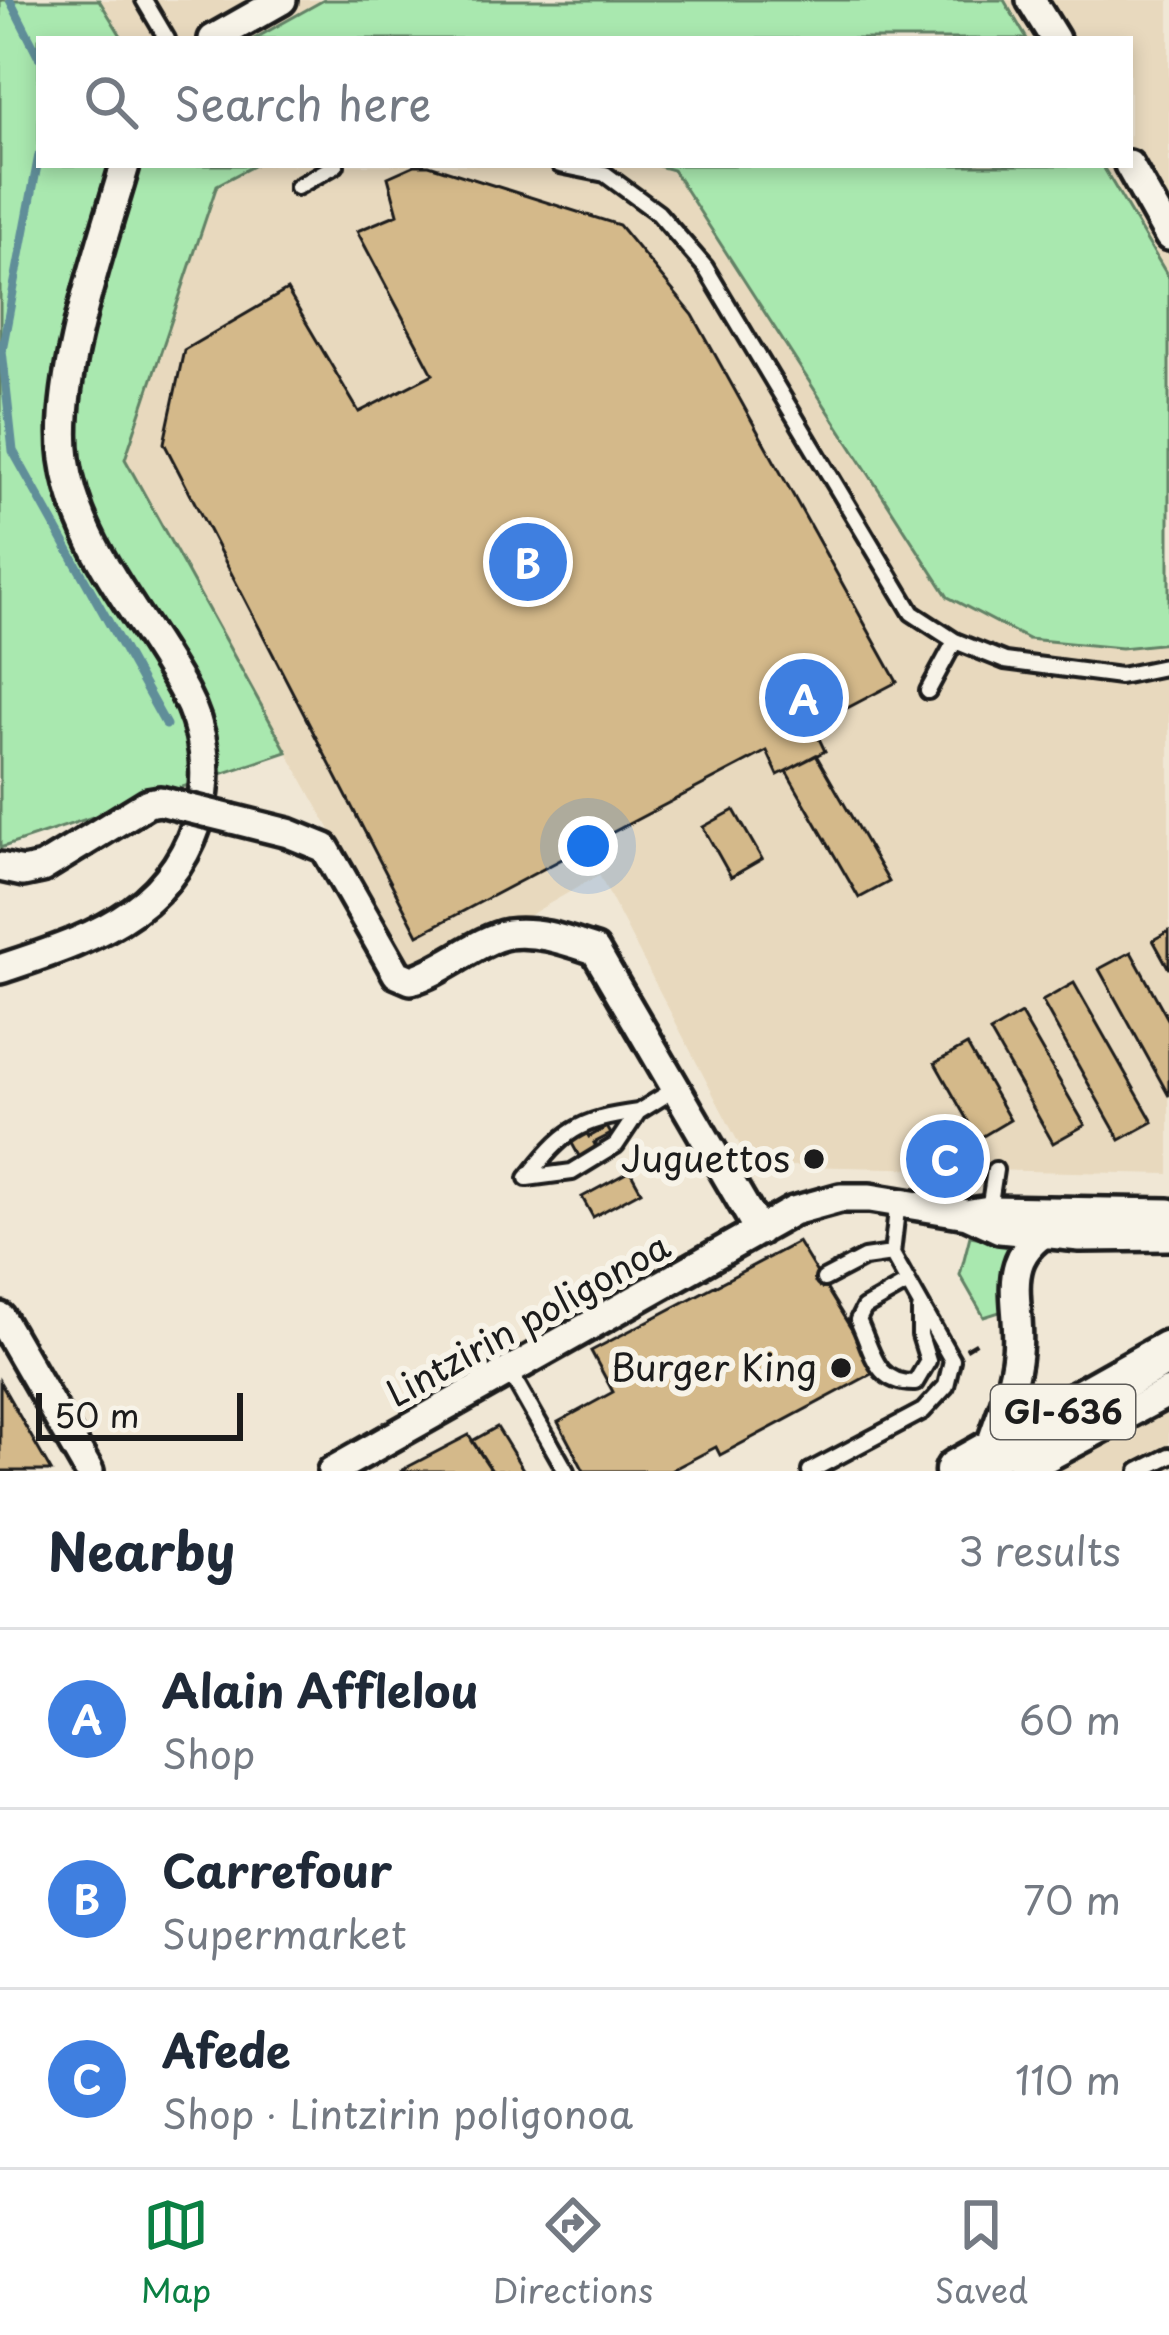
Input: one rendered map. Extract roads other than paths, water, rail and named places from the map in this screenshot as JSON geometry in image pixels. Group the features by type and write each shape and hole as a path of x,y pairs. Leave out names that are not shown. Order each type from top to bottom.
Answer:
{"main road":[{"name":"GI-636","path":"989,1465 1169,1352"}],"street":[{"path":"218,36 282,0"},
{"path":"1031,0 1053,36"},
{"path":"0,969 64,948 135,910 199,828 207,790 200,732 185,694 96,552 71,493 64,457 68,381 124,168"},
{"path":"1131,168 1169,236"},
{"path":"0,867 23,872 43,868 148,803 160,801 288,833 325,848 397,974 411,980 506,934 549,935 595,950 759,1231"},
{"name":"Lintzirin poligonoa","path":"332,1471 794,1211 840,1198 978,1212 1169,1213"},
{"name":"Lintzirin poligonoa","path":"978,1212 1000,1229 1080,1237 1169,1236"},
{"name":"Lintzirin poligonoa","path":"1042,1233 1059,1225 1169,1224"},
{"path":"989,1465 1018,1349 1014,1279 1019,1262 1042,1233"},
{"path":"0,1317 89,1471"},
{"path":"989,1465 1169,1392"}],"lane":[{"path":"144,0 165,36"},
{"path":"297,187 331,168"},
{"path":"575,168 604,174 658,213 705,267 912,614 956,641 1005,661 1120,676 1169,666"},
{"path":"928,691 956,641"},
{"path":"638,1112 599,1117 560,1137 527,1178 572,1172 616,1145 638,1112 675,1089"},
{"path":"978,1212 995,1170"},
{"path":"810,1471 923,1411 946,1386 952,1360 892,1254 898,1202"},
{"path":"824,1279 864,1258 892,1254"},
{"path":"908,1283 864,1308 858,1320 886,1378 896,1384 915,1383 928,1361 920,1335 920,1305"},
{"path":"510,1372 566,1471"},
{"path":"1139,1471 1169,1456"}],"waterway":[{"path":"10,0 36,51"},
{"path":"37,168 2,350 13,451 166,725"}],"place":[{"name":"Carrefour","path":"528,562"},
{"name":"Alain Afflelou","path":"804,698"},
{"name":"Juguettos","path":"814,1159"},
{"name":"Afede","path":"945,1159"},
{"name":"Burger King","path":"841,1368"}]}
